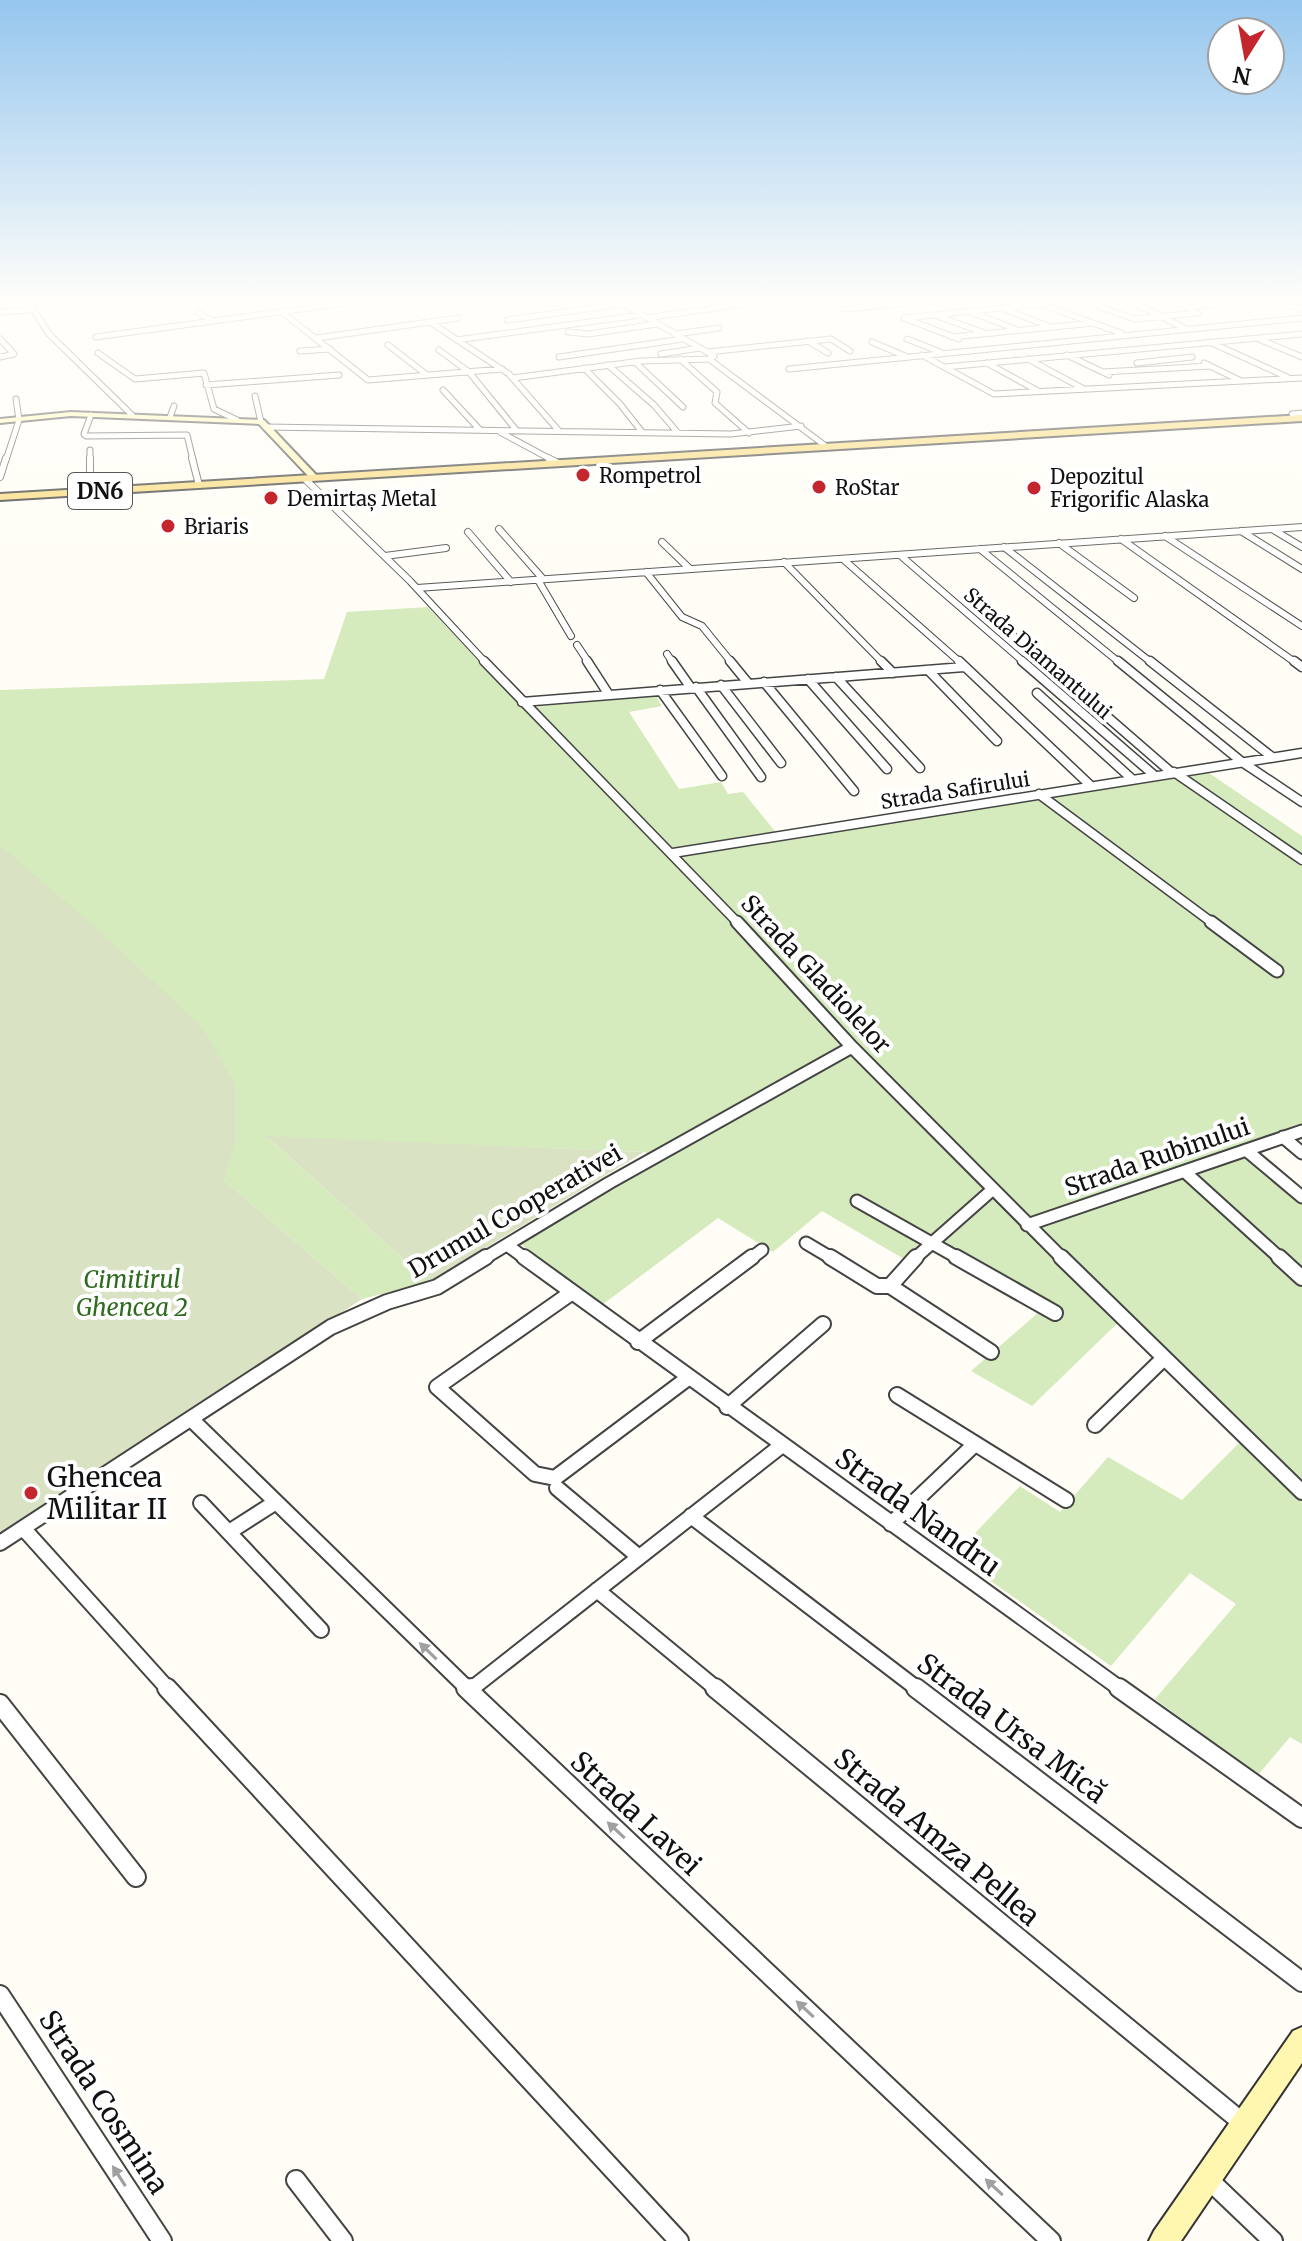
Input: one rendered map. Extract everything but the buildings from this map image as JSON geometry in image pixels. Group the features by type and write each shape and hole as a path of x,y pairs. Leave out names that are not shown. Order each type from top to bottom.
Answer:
{"main road":[{"name":"DN6","path":"0,497 1302,417"},
{"name":"DN6","path":"696,455 1302,417"}],"street":[{"path":"0,477 19,420 17,405"},
{"path":"120,405 132,415"},
{"path":"213,405 215,411 237,420"},
{"path":"257,405 263,424 310,478"},
{"path":"456,405 480,430"},
{"path":"496,405 517,431"},
{"path":"536,405 559,431"},
{"path":"620,405 642,432"},
{"path":"654,405 678,433"},
{"path":"717,405 749,433"},
{"path":"773,405 827,447"},
{"path":"170,417 174,406"},
{"path":"91,415 84,436 187,435 199,485"},
{"path":"0,421 132,415 263,424 678,433 749,433 801,426"},
{"path":"496,430 558,463"},
{"path":"90,450 90,492"},
{"name":"Strada Gladiolelor","path":"310,478 522,702 673,853 852,1047 1027,1225 1302,1492"},
{"path":"499,529 540,580 571,636"},
{"path":"1271,529 1302,547"},
{"name":"Strada Diamantului","path":"417,588 1299,529"},
{"path":"1240,531 1302,569"},
{"path":"468,532 511,582"},
{"path":"1164,536 1302,626"},
{"path":"1121,539 1302,667"},
{"path":"662,542 690,569"},
{"path":"1059,543 1134,598"},
{"path":"1004,547 1272,757"},
{"path":"385,556 446,548"},
{"path":"980,549 1242,762 1302,802"},
{"name":"Strada Diamantului","path":"900,555 1155,776"},
{"path":"843,559 1091,786"},
{"path":"784,562 893,673"},
{"path":"646,572 682,617 702,626 748,683"},
{"path":"978,605 1173,773 1302,860"},
{"path":"577,645 609,695"},
{"path":"667,654 761,777"},
{"path":"522,702 964,667"},
{"path":"928,670 997,741"},
{"path":"836,677 920,768"},
{"path":"808,679 887,769"},
{"path":"764,682 854,791"},
{"path":"721,685 781,763"},
{"path":"660,690 722,776"},
{"path":"1037,693 1132,779"},
{"name":"Strada Safirului","path":"673,853 1302,753"},
{"path":"1039,794 1277,971"},
{"name":"Drumul Cooperativei","path":"0,1543 331,1327 387,1302 437,1287 609,1183 852,1047"},
{"name":"Strada Rubinului","path":"1027,1225 1302,1131"},
{"path":"1283,1137 1302,1153"},
{"path":"1246,1150 1302,1197"},
{"path":"1185,1172 1302,1278"},
{"path":"890,1286 931,1242 992,1190"},
{"path":"857,1201 1055,1313"},
{"path":"806,1243 877,1286 890,1286 991,1352"},
{"name":"Strada Nandru","path":"507,1245 781,1446 1302,1818"},
{"path":"638,1342 762,1250"},
{"path":"571,1293 437,1387 535,1474 555,1478 688,1378"},
{"path":"727,1407 823,1324"},
{"path":"1095,1425 1164,1358"},
{"path":"897,1395 1066,1500"},
{"name":"Strada Lavei","path":"191,1419 469,1690 1051,2241"},
{"path":"891,1524 975,1444"},
{"path":"469,1690 781,1446"},
{"path":"557,1488 639,1557"},
{"path":"229,1532 276,1502"},
{"path":"201,1503 321,1630"},
{"name":"Strada Ursa Mică","path":"691,1516 1302,1982"},
{"path":"23,1528 261,1791 679,2241"},
{"name":"Strada Amza Pellea","path":"597,1590 1244,2124"},
{"path":"0,1704 136,1877"},
{"name":"Strada Cosmina","path":"0,1995 162,2241"},
{"path":"1164,2241 1302,2040"},
{"path":"1207,2177 1273,2241"},
{"path":"296,2180 343,2241"}],"green space":[{"path":"428,607 523,708 656,696 662,706 629,712 679,789 721,782 728,794 743,792 783,841 1206,771 1302,836 1302,1132 1253,1150 1302,1191 1302,1744 1290,1737 1258,1775 1155,1699 1236,1604 1190,1573 1111,1666 954,1555 1020,1486 1060,1512 1108,1457 1182,1500 1247,1435 1129,1312 1032,1406 971,1371 1047,1305 929,1237 904,1259 822,1211 773,1252 718,1218 602,1305 519,1243 658,1162 645,1152 267,1137 429,1282 362,1299 224,1180 0,1127 0,690 324,679 347,612"},
{"name":"Cimitirul Ghencea 2","path":"0,845 101,932 202,1027 235,1084 235,1142 224,1180 362,1299 0,1537"},
{"path":"266,1136 644,1152 429,1282"}],"place":[{"name":"Rompetrol","path":"583,475"},
{"name":"RoStar","path":"819,487"},
{"name":"Depozitul Frigorific Alaska","path":"1034,488"},
{"name":"Demirtaș Metal","path":"271,498"},
{"name":"Briaris","path":"168,526"},
{"name":"Ghencea Militar II","path":"31,1493"}]}
